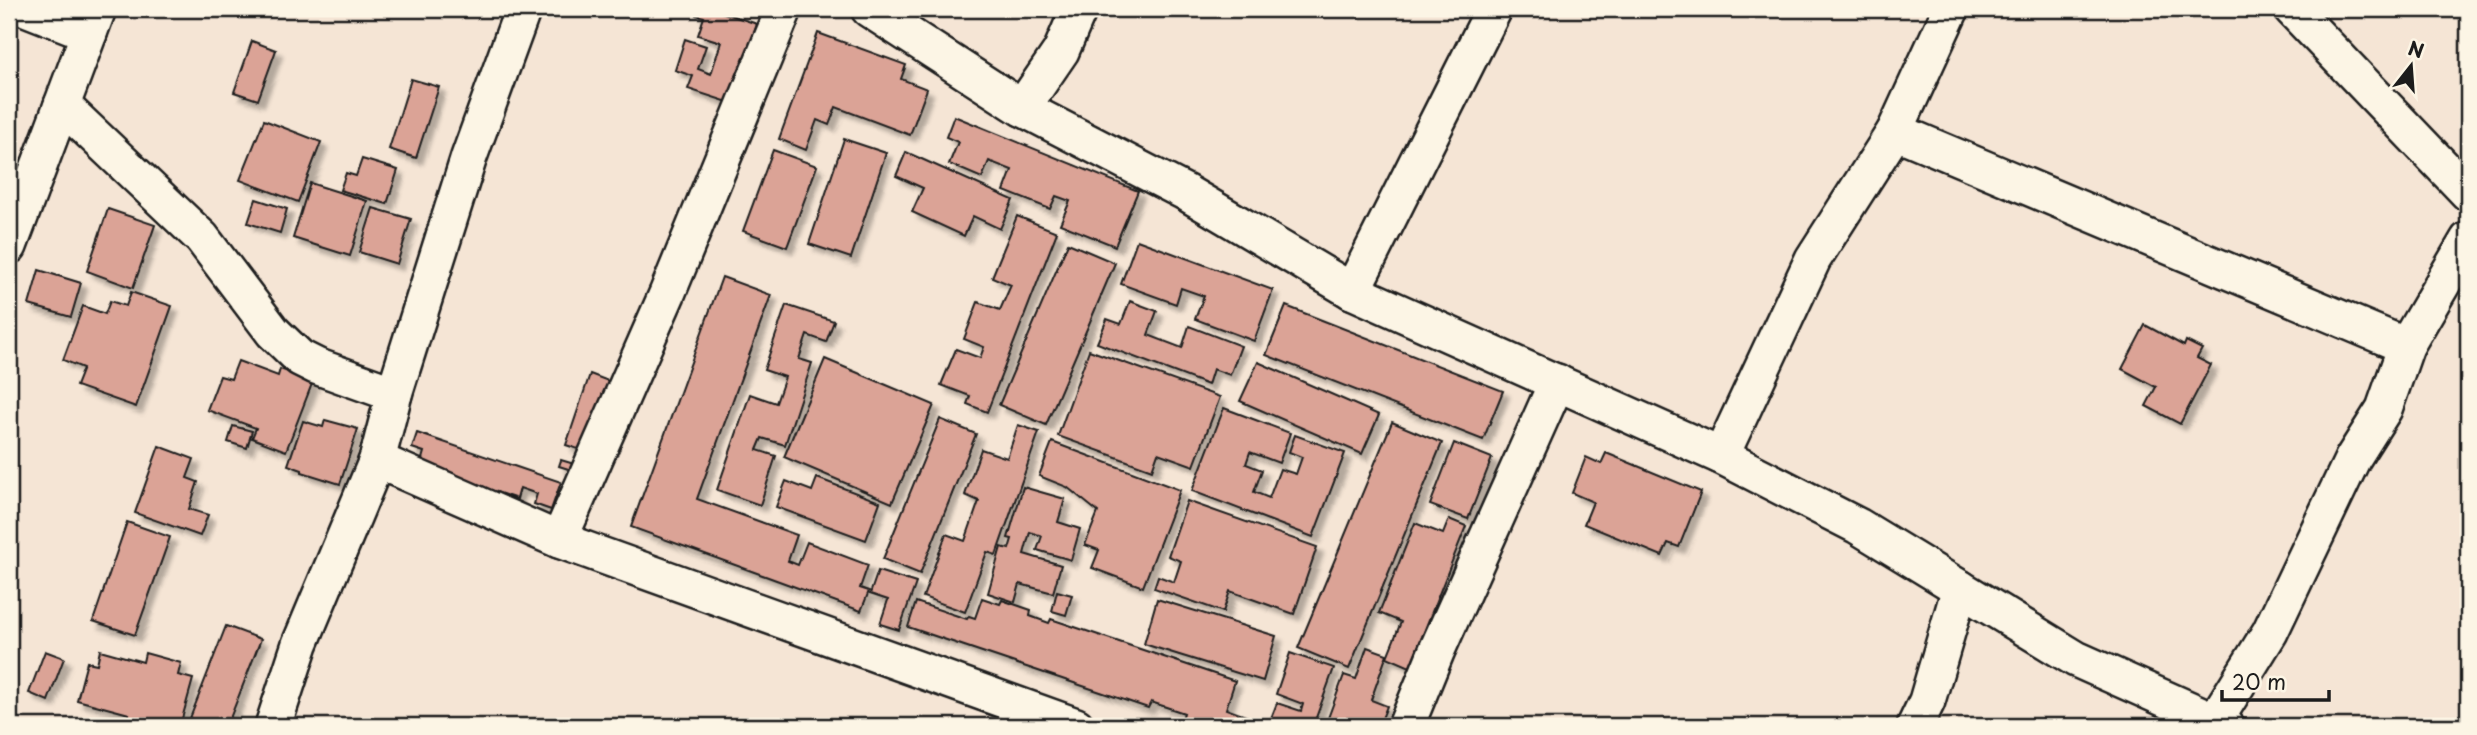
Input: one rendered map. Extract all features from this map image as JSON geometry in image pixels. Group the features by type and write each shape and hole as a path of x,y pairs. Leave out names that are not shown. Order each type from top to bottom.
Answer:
{"street":[{"path":"9,246 94,21 28,9"},
{"path":"273,726 300,644 377,460 394,394 469,157 523,9"},
{"path":"559,540 667,294 784,9"},
{"path":"869,9 1022,108 1185,192 1352,291 1721,457 1858,526 2076,659 2220,724 2270,632 2353,458 2384,409 2406,346 2468,240"},
{"path":"1022,108 1060,51 1079,9"},
{"path":"1352,291 1494,9"},
{"path":"1721,457 1813,259 1895,131 1951,9"},
{"path":"2292,9 2468,193"},
{"path":"62,105 202,238 273,332 300,358 394,394"},
{"path":"1895,131 2406,346"},
{"path":"1406,726 1448,625 1557,382"},
{"path":"377,460 559,540 1015,715 1076,726"},
{"path":"1915,726 1927,701 1959,588"}],"building":[{"path":"698,9 712,9 757,24 731,103 688,89 693,76 675,70 685,39 706,46 698,69 711,74 721,42 698,35 704,17 696,15"},
{"path":"818,33 906,65 901,79 927,89 910,135 836,107 829,125 817,120 806,150 779,139"},
{"path":"252,41 276,50 258,100 234,92"},
{"path":"411,79 439,87 416,158 389,149"},
{"path":"954,116 1138,191 1115,246 1060,224 1070,201 1056,196 1050,209 1004,191 1012,170 989,161 982,178 949,164 958,142 946,137"},
{"path":"264,120 321,142 298,202 240,180"},
{"path":"844,139 886,153 851,258 809,244"},
{"path":"773,150 817,166 787,247 743,231"},
{"path":"906,152 1013,200 1000,229 973,216 964,236 912,212 923,188 896,176"},
{"path":"362,159 398,170 387,204 340,190 346,173 356,176"},
{"path":"310,183 367,201 350,256 293,238"},
{"path":"256,199 287,209 280,233 248,223"},
{"path":"373,208 411,219 397,264 359,252"},
{"path":"108,209 155,225 133,288 87,271"},
{"path":"1017,216 1057,232 987,412 967,404 970,396 941,385 956,349 980,358 984,347 964,339 978,302 1000,310 1011,285 992,277"},
{"path":"1137,240 1273,290 1254,341 1195,319 1204,296 1181,288 1176,304 1121,284"},
{"path":"1068,243 1115,263 1046,425 999,405"},
{"path":"39,270 81,283 71,317 29,305"},
{"path":"722,277 771,295 697,499 797,535 788,561 798,565 807,542 868,565 860,588 869,591 861,611 631,527"},
{"path":"131,292 172,306 136,407 76,386 83,368 63,360 83,306 105,314 110,301 126,306"},
{"path":"1130,301 1157,311 1148,335 1182,348 1189,326 1241,346 1230,375 1213,369 1208,385 1097,343 1107,319 1121,324"},
{"path":"786,305 834,321 826,342 807,335 799,359 812,363 785,445 762,438 757,450 776,456 760,505 717,490 750,394 776,403 785,377 764,370"},
{"path":"1286,306 1503,391 1483,440 1266,355"},
{"path":"2145,325 2184,346 2186,341 2202,349 2197,358 2211,365 2180,424 2146,406 2156,387 2122,369"},
{"path":"1089,350 1220,397 1194,466 1158,453 1152,470 1058,436"},
{"path":"825,359 934,405 892,503 784,457"},
{"path":"238,361 278,376 280,369 313,381 286,451 252,438 256,428 207,410 220,376 231,379"},
{"path":"1258,362 1379,415 1362,454 1240,401"},
{"path":"590,374 611,382 581,473 559,466 561,460 574,464 578,449 566,445"},
{"path":"1224,408 1290,433 1279,463 1250,452 1246,464 1262,470 1254,492 1269,498 1280,469 1296,474 1302,457 1289,452 1295,435 1345,453 1313,537 1192,491"},
{"path":"940,419 976,434 920,574 883,559"},
{"path":"325,420 358,429 340,484 288,465 303,421 323,427"},
{"path":"1392,422 1442,443 1349,669 1298,648"},
{"path":"1018,425 1039,432 996,555 987,552 965,612 923,597 946,534 965,541 979,501 965,495 981,449 1007,458"},
{"path":"233,426 252,431 247,448 228,442"},
{"path":"417,433 561,482 551,510 534,504 537,494 520,488 517,499 420,466 424,452 412,448"},
{"path":"1052,442 1180,490 1143,587 1092,568 1099,550 1085,545 1098,512 1067,487 1039,476"},
{"path":"1454,443 1492,458 1468,519 1430,505"},
{"path":"159,446 194,459 187,478 198,482 189,509 208,515 200,536 135,513"},
{"path":"1606,453 1701,492 1679,547 1668,543 1662,556 1584,524 1593,502 1572,493 1586,457 1601,464"},
{"path":"817,478 880,502 866,540 776,507 786,481 812,491"},
{"path":"1023,487 1065,499 1058,522 1080,529 1071,560 1037,550 1042,536 1030,532 1024,554 1061,565 1053,593 1020,584 1015,602 988,593 1001,547 1009,549 1012,539 1008,538"},
{"path":"1187,501 1317,547 1294,614 1230,591 1223,612 1154,588 1158,576 1174,582 1181,561 1168,556"},
{"path":"1449,519 1466,526 1410,667 1387,657 1401,622 1379,613 1415,523 1443,534"},
{"path":"127,522 170,537 135,635 93,621"},
{"path":"878,571 916,583 899,630 880,624 888,600 870,594"},
{"path":"1057,591 1072,595 1066,615 1052,611"},
{"path":"982,598 1000,604 1002,600 1031,610 1030,616 1049,623 1051,619 1235,681 1226,709 1260,721 1258,726 1202,726 1182,719 1184,713 1151,702 1148,708 908,627 916,602 967,619 969,616 975,618"},
{"path":"1157,599 1276,636 1263,681 1144,644"},
{"path":"226,626 261,639 227,726 187,726"},
{"path":"1367,647 1387,654 1371,700 1387,706 1379,726 1343,726 1344,723 1328,718 1344,675 1356,679"},
{"path":"100,650 143,662 145,653 181,663 178,675 193,679 180,726 126,726 129,714 77,700 87,662 97,664"},
{"path":"45,651 64,658 48,701 29,693"},
{"path":"1290,653 1334,668 1313,726 1268,726 1277,703 1301,711 1303,704 1276,694"}]}
